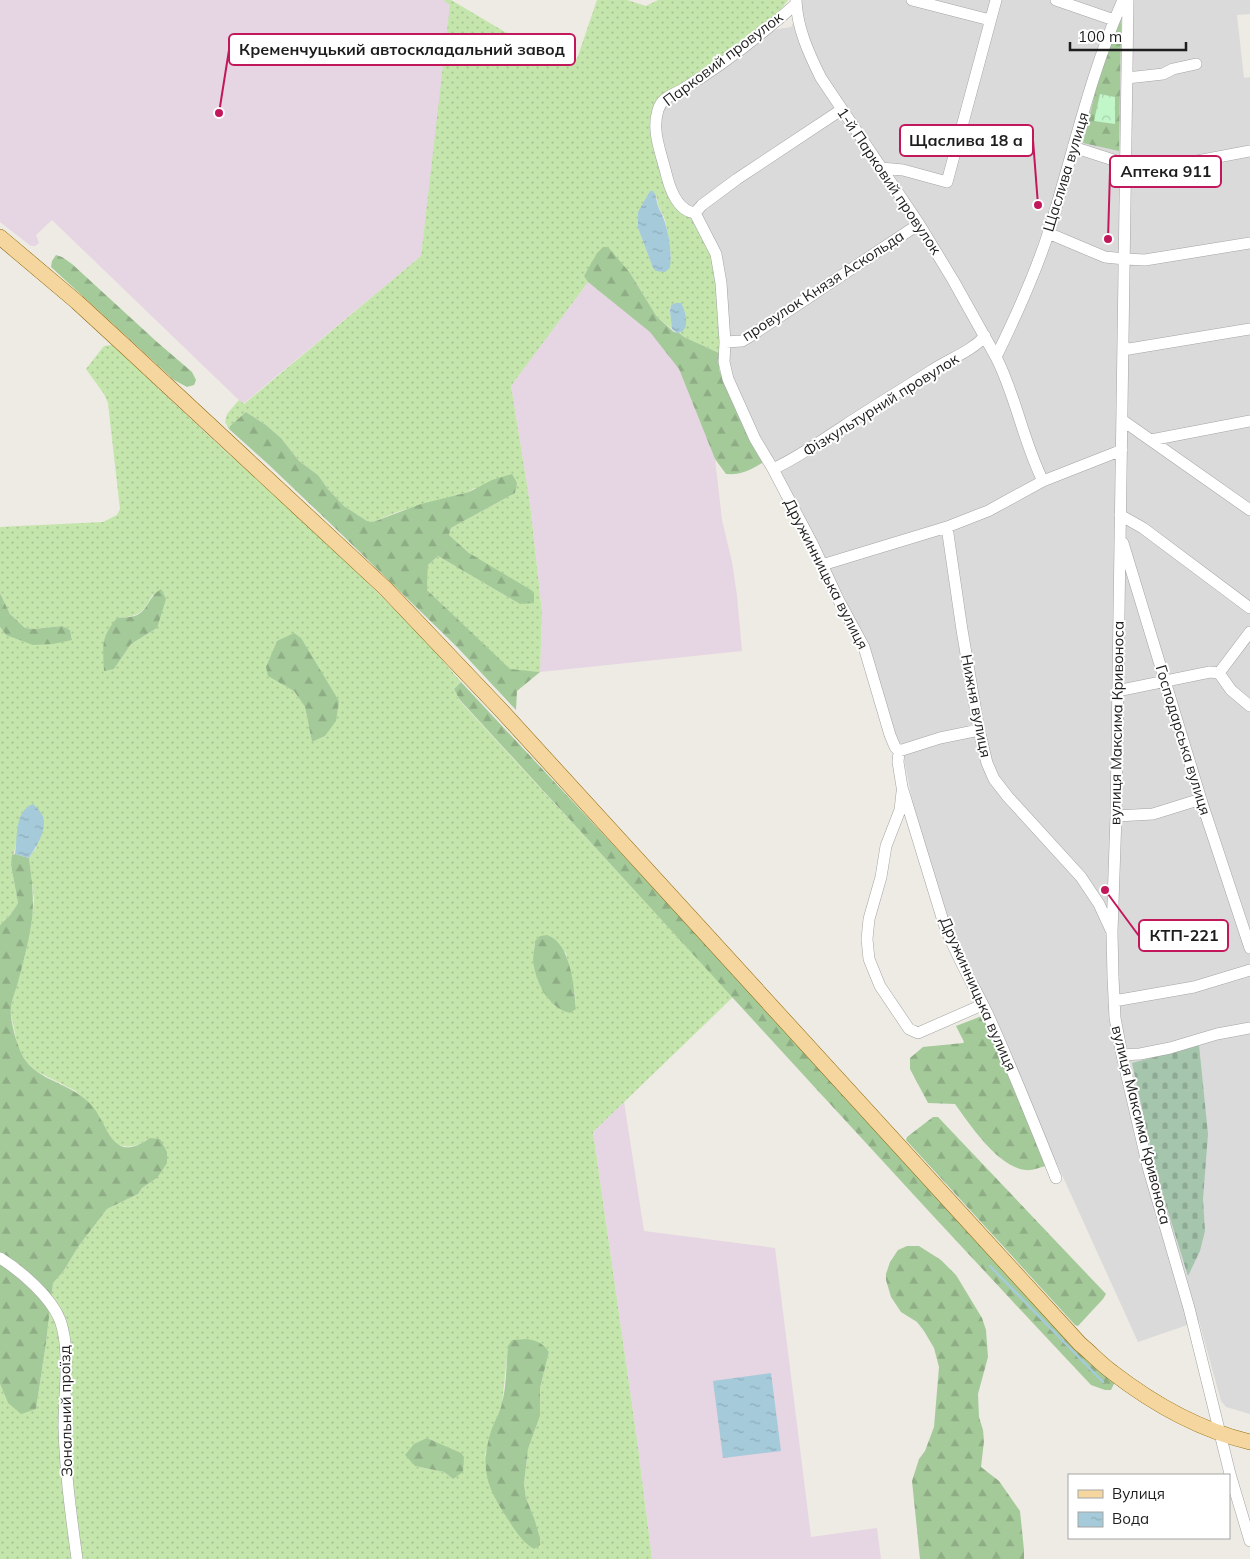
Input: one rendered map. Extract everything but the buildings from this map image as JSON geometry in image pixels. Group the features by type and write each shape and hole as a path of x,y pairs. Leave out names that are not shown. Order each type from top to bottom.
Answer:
{"main road":[{"path":"0,238 26,258 128,349 385,588 507,717 1080,1344 1110,1371 1142,1394 1179,1415 1220,1433 1250,1442"}],"street":[{"path":"881,168 902,170 947,182 996,0"},
{"path":"1056,0 1114,20"},
{"name":"Щаслива вулиця","path":"996,356 1024,298 1048,233 1114,20 1123,0"},
{"name":"вулиця Максима Кривоноса","path":"1128,0 1116,816 1112,932 1114,1001 1122,1055 1148,1166 1190,1308 1220,1433 1250,1540"},
{"path":"918,1 990,20"},
{"name":"1-й Парковий провулок","path":"796,2 808,53 821,78 919,224 996,356"},
{"name":"Парковий провулок","path":"656,119 659,107 665,98 684,89 738,52 770,28 796,2"},
{"path":"1127,78 1163,74 1174,69 1196,64"},
{"path":"696,213 702,205 738,179 841,110"},
{"name":"Дружинницька вулиця","path":"656,119 657,140 671,191 685,210 696,213 716,254 721,283 725,342 724,362 728,379 755,439 773,469 864,647 890,735 895,747 899,751 898,762 902,787 948,936 982,1004 1026,1102 1056,1178"},
{"path":"1073,148 1142,168 1164,169 1185,163 1250,151"},
{"name":"провулок Князя Аскольда","path":"725,342 737,342 749,337 919,224"},
{"path":"1048,233 1105,257 1145,260 1250,243"},
{"path":"1123,350 1250,330"},
{"name":"Фізкультурний провулок","path":"773,469 806,452 845,425 938,367 973,348 986,336"},
{"path":"996,356 1043,481"},
{"path":"1122,420 1250,510"},
{"path":"1151,440 1250,421"},
{"path":"822,565 948,527 988,511 1043,481 1122,450"},
{"path":"1120,515 1143,528 1250,608"},
{"name":"Нижня вулиця","path":"948,527 962,630 979,730 987,764 994,779 1008,797 1081,877 1099,904 1112,932"},
{"name":"Господарська вулиця","path":"1120,532 1201,799 1250,948"},
{"path":"1219,673 1250,632"},
{"path":"1117,691 1210,672 1219,673 1236,695 1250,706"},
{"path":"899,751 940,738 979,730"},
{"path":"902,787 900,810 886,846 881,877 868,919 866,939 870,959 880,986 909,1029 913,1032 918,1033 982,1004"},
{"path":"1116,816 1153,814 1201,799"},
{"path":"1114,1001 1202,985 1250,970"},
{"path":"1122,1055 1140,1054 1170,1048 1217,1034 1250,1028"},
{"name":"Зональний проїзд","path":"0,1258 46,1298 60,1319 66,1349 64,1409 66,1474 77,1559"}],"shaded area":[{"path":"0,0 443,0 451,5 421,256 243,404 52,220 36,235 39,243 35,246 31,246 0,222"},
{"path":"802,0 1250,0 1250,14 1237,15 1244,78 1250,77 1250,1414 1226,1407 1221,1401 1199,1321 1138,1342 973,979 946,926 918,830 903,754 881,691 739,398 683,202 673,185 658,121 668,101 768,33 791,27 802,10"},
{"path":"588,282 651,332 679,369 715,459 722,520 732,562 737,596 742,651 540,672 542,612 530,504 511,386"},
{"path":"624,1102 644,1231 775,1248 811,1537 877,1528 881,1559 652,1559 593,1132"}],"green space":[{"path":"443,0 451,0 505,32 577,59 597,0 627,0 646,6 658,0 788,0 772,21 655,108 672,201 693,218 713,256 721,336 719,353 679,333 681,333 671,305 672,329 657,317 630,273 584,276 588,282 511,386 530,504 542,612 540,672 510,670 427,590 428,565 438,556 520,604 449,535 451,528 515,493 474,488 469,492 397,512 373,522 367,521 344,506 318,475 299,461 281,438 266,425 246,412 229,429 225,422 227,414 239,400 244,404 421,256 450,5","holes":["650,191 657,198 658,206 667,227 671,258 653,268 638,228 639,212"]},
{"path":"1120,17 1119,151 1083,143 1100,73"},
{"path":"1100,94 1115,97 1115,124 1094,121"},
{"path":"603,247 608,247 630,273 657,317 674,332 719,353 719,369 724,383 762,463 744,472 726,474 715,459 679,369 650,332 588,282 584,276 597,253"},
{"path":"56,255 72,264 192,372 196,380 194,385 187,387 174,380 51,267"},
{"path":"112,345 225,451 323,538 424,639 461,682 454,689 459,700 733,997 593,1132 652,1559 0,1559 0,1384 8,1403 36,1409 53,1283 63,1272 78,1247 107,1209 138,1194 142,1188 157,1178 150,1138 134,1146 116,1144 84,1098 74,1090 36,1071 26,1061 18,1048 10,1009 31,925 34,900 29,858 37,847 17,840 11,865 18,903 11,914 0,925 0,627 6,635 72,639 70,630 62,626 25,628 10,614 0,593 0,527 103,522 117,515 120,509 108,403 104,394 86,369 104,346","holes":["153,594 157,628 131,644 114,669 117,618 140,613","331,690 339,701 325,736 312,742 305,707 294,691","535,941 566,953 576,1009 538,980 533,960","508,1346 549,1352 540,1388 540,1416 528,1449 524,1484 526,1498 534,1518 485,1455 502,1405","427,1438 460,1453 453,1479 444,1472 415,1466"]},
{"path":"246,412 281,438 299,461 318,475 344,506 367,521 373,522 421,504 469,492 492,480 512,474 517,483 515,493 451,528 449,535 469,553 531,590 534,593 534,603 520,604 438,556 428,565 427,590 510,669 540,672 517,691 516,710 457,647 332,525 229,429"},
{"path":"161,589 166,599 157,628 131,644 114,669 104,671 105,637 112,625 117,618 132,617 141,613 154,595"},
{"path":"0,593 10,614 25,628 62,626 70,630 72,640 53,644 33,645 6,635 0,627"},
{"path":"294,633 301,638 339,701 336,721 325,736 312,742 305,707 294,691 268,676 266,667 277,641"},
{"path":"461,682 1115,1382 1111,1390 1091,1385 853,1129 459,699 454,689"},
{"path":"15,854 29,858 33,892 30,933 11,1007 13,1027 23,1056 33,1069 41,1075 70,1089 88,1102 96,1111 111,1136 122,1146 139,1145 150,1138 160,1139 167,1152 167,1163 157,1178 142,1188 138,1194 107,1209 78,1247 63,1272 53,1283 36,1409 21,1414 8,1403 0,1384 0,925 11,914 18,903 11,865 12,855"},
{"path":"547,935 561,947 570,967 576,1009 570,1013 555,1006 549,1000 540,985 534,968 535,941 540,936"},
{"path":"982,1016 1000,1048 1046,1166 1026,1170 1006,1162 986,1144 955,1104 928,1103 910,1069 910,1058 923,1047 963,1043 956,1026"},
{"path":"1199,1045 1208,1134 1203,1199 1205,1231 1200,1251 1188,1276 1156,1173 1132,1063"},
{"path":"933,1117 938,1117 1106,1294 1078,1326 1075,1325 906,1140 907,1137"},
{"path":"907,1246 919,1246 941,1260 956,1275 982,1318 986,1330 988,1357 978,1394 979,1417 984,1441 981,1467 999,1481 1020,1511 1024,1559 920,1559 912,1481 919,1459 925,1451 934,1427 939,1367 934,1348 924,1331 917,1322 901,1312 891,1297 886,1280 890,1262 898,1250"},
{"path":"526,1339 539,1342 549,1352 540,1388 540,1416 528,1449 524,1484 526,1498 540,1538 540,1545 534,1549 519,1535 500,1507 490,1486 486,1466 491,1431 504,1396 508,1346 512,1340"},
{"path":"427,1438 461,1453 464,1457 463,1472 453,1479 444,1472 415,1466 405,1455 414,1444"}],"water":[{"path":"650,191 653,191 655,195 668,236 671,255 670,268 665,272 656,271 653,268 638,228 638,212"},
{"path":"681,303 686,321 684,329 677,333 672,329 670,311 671,305"},
{"path":"33,804 41,813 44,824 41,836 29,858 15,854 20,818 27,807"},
{"path":"771,1373 781,1451 723,1458 713,1381"}],"waterway":[{"path":"990,1266 1103,1382"}],"place":[{"name":"Кременчуцький автоскладальний завод","path":"219,113"},
{"name":"Щаслива 18 а","path":"1038,205"},
{"name":"Аптека 911","path":"1108,239"},
{"name":"КТП-221","path":"1105,890"}]}
